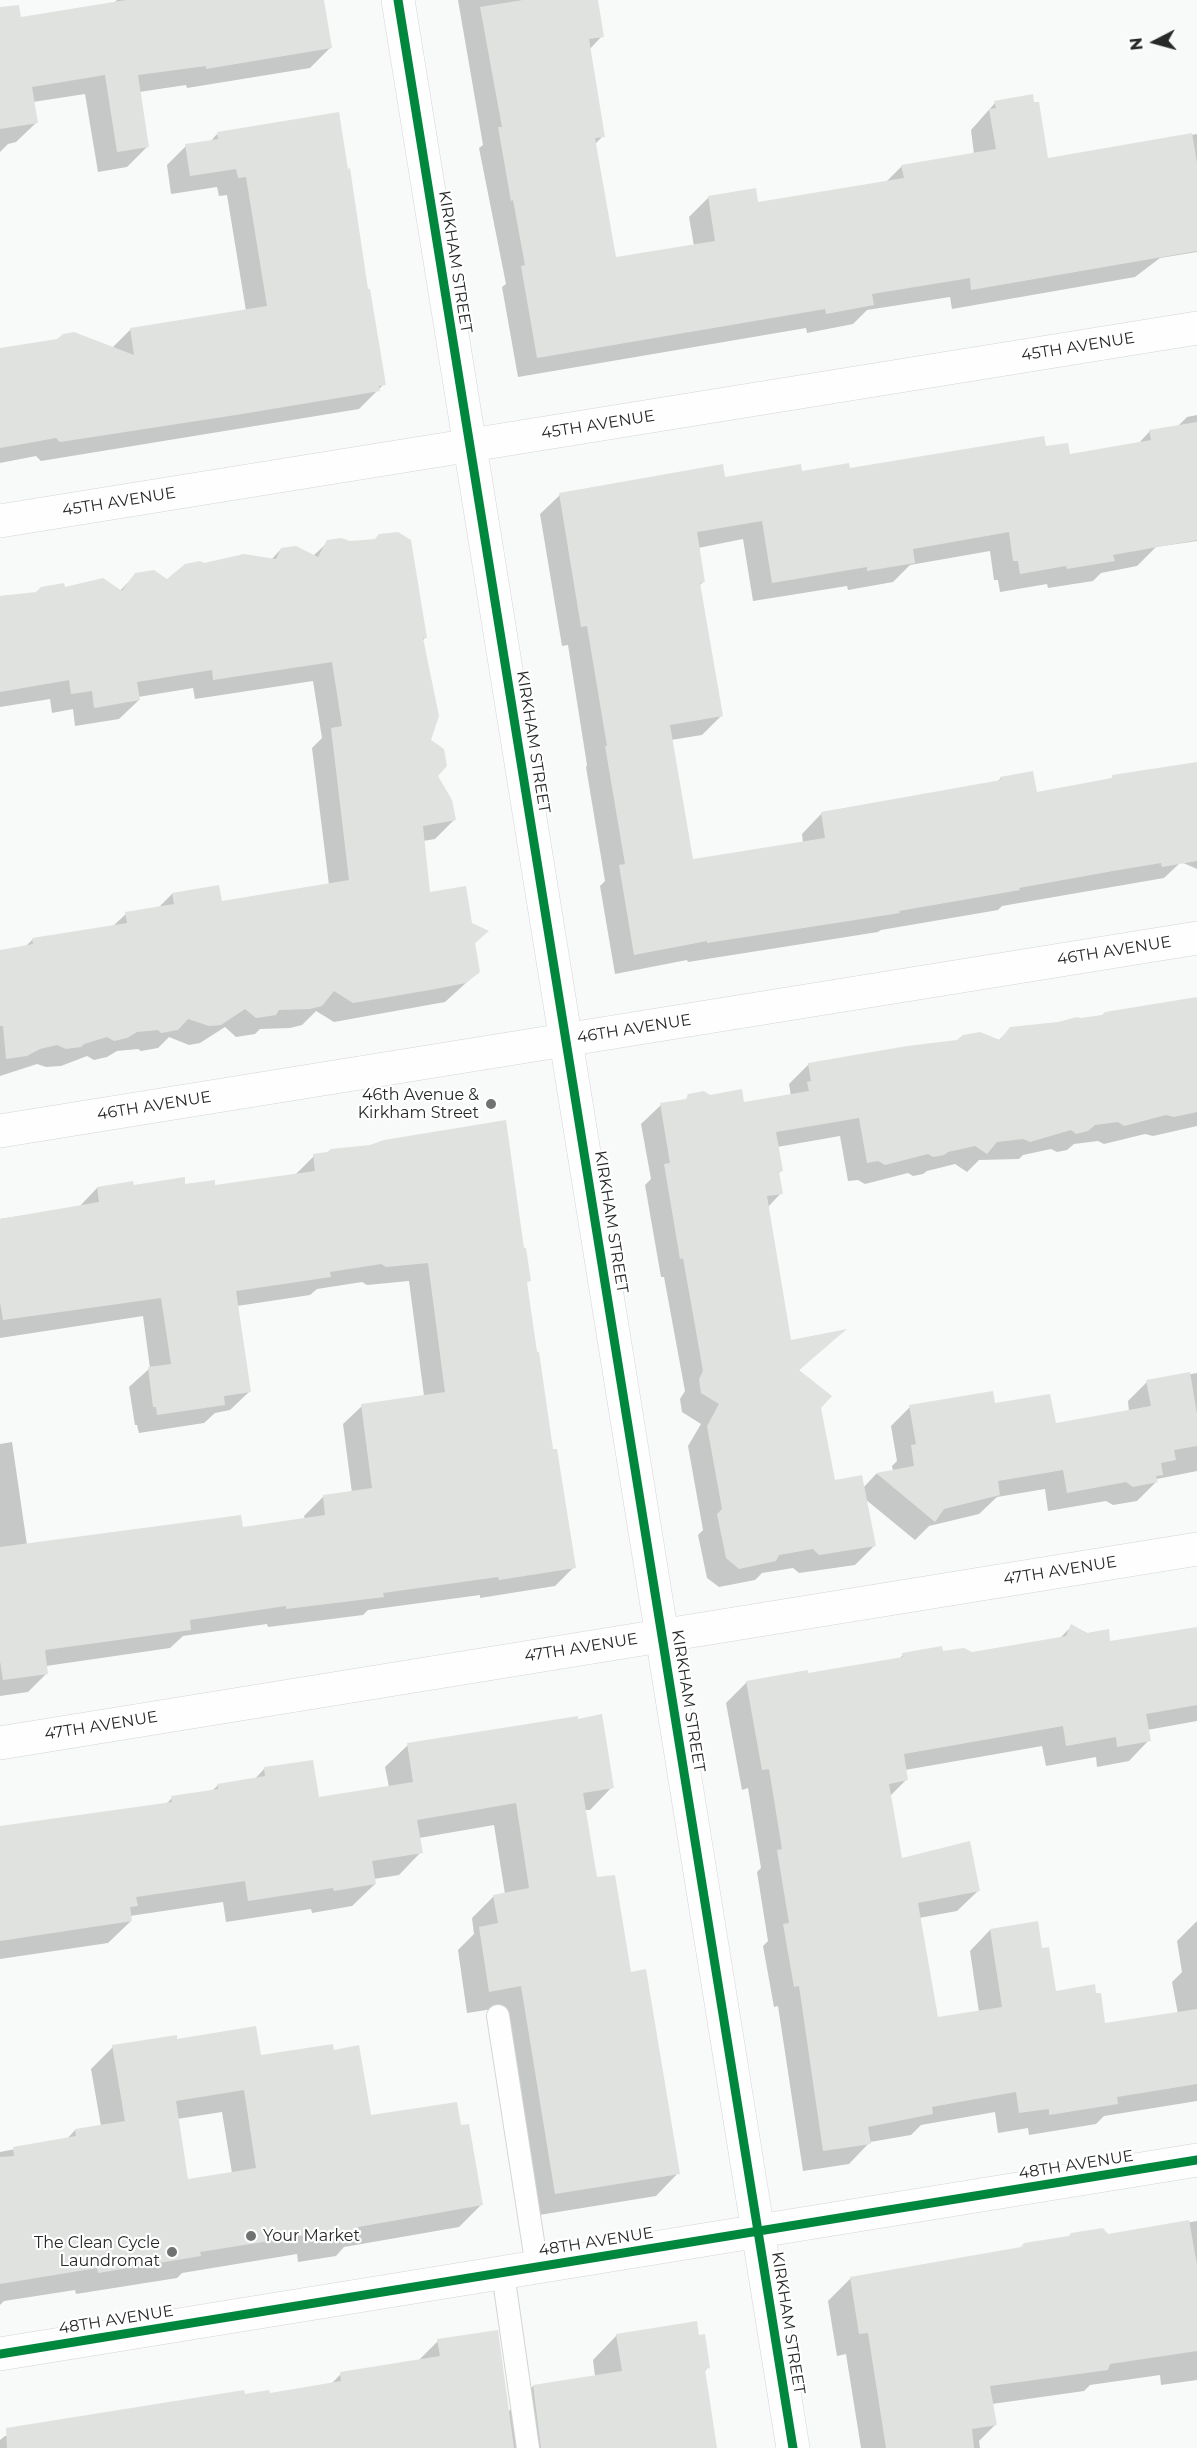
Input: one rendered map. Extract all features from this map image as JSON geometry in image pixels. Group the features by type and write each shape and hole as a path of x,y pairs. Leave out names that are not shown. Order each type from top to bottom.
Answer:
{"street":[{"name":"KIRKHAM STREET","path":"398,0 793,2448"},
{"name":"45TH AVENUE","path":"0,521 1197,328"},
{"name":"46TH AVENUE","path":"0,1131 1197,938"},
{"name":"47TH AVENUE","path":"0,1743 1197,1549"},
{"name":"48TH AVENUE","path":"0,2354 1197,2160"}],"lane":[{"path":"498,2016 537,2267"},
{"path":"502,2273 528,2448"}],"building":[{"path":"126,0 324,0 332,48 206,69 206,66 138,75 149,147 117,152 105,75 32,87 38,123 0,129 0,7 19,5 21,17"},
{"path":"523,0 598,0 604,37 589,39 605,137 595,138 616,257 715,241 708,196 756,188 758,202 904,178 901,165 996,149 989,109 996,108 994,101 1033,94 1034,102 1039,102 1048,158 1192,133 1197,163 1197,251 971,290 970,278 872,294 874,305 826,314 825,309 537,358 521,266 525,265 498,127 502,127 480,7"},
{"path":"339,112 386,385 379,386 380,391 60,442 56,438 0,448 0,348 57,339 63,334 74,332 134,355 130,328 267,306 246,177 238,178 236,169 190,176 185,144 218,139 217,132"},
{"path":"1197,422 1197,540 1113,555 1115,561 1020,574 1018,561 1013,561 1009,532 913,549 915,563 867,571 867,567 772,583 762,521 697,532 705,582 700,583 723,716 670,725 693,859 825,838 821,812 1001,780 1000,777 1033,771 1037,792 1112,778 1112,775 1197,762 1197,861 1162,867 1161,863 1113,871 899,911 900,913 707,943 707,941 634,955 619,865 625,864 605,746 607,746 587,626 581,627 559,493 723,464 725,477 801,464 802,471 849,463 850,468 1044,436 1046,446 1068,443 1070,454 1151,440 1149,430"},
{"path":"398,532 411,540 427,638 423,638 439,716 431,740 444,749 447,766 438,776 452,800 456,820 423,826 430,892 466,886 472,923 489,931 475,943 480,972 466,983 430,990 353,1003 334,991 322,1006 310,1009 279,1010 276,1015 256,1018 245,1009 221,1025 209,1026 188,1019 178,1030 161,1033 158,1030 137,1032 127,1038 114,1041 107,1037 81,1047 66,1049 57,1045 40,1049 27,1056 6,1059 3,1026 0,1026 0,950 33,944 32,938 127,923 125,912 174,904 172,893 219,885 222,901 349,880 331,728 342,726 332,662 213,680 212,670 137,682 140,700 94,708 92,691 71,694 69,680 0,692 0,596 36,592 41,587 64,583 65,587 103,578 122,591 135,573 154,570 167,579 185,564 200,561 204,563 244,554 276,559 281,548 296,546 318,557 327,540 375,539 379,534"},
{"path":"1197,997 1197,1112 1174,1117 1166,1115 1124,1126 1118,1122 1095,1125 1088,1131 1076,1134 1071,1130 1030,1142 1023,1139 997,1142 987,1154 975,1146 944,1155 933,1157 928,1154 885,1165 878,1161 867,1163 859,1118 776,1132 783,1171 779,1172 783,1194 767,1196 791,1340 847,1329 799,1370 832,1396 821,1408 835,1480 862,1475 876,1546 819,1555 813,1549 779,1555 776,1561 739,1569 726,1558 717,1514 722,1509 707,1426 719,1404 701,1393 699,1379 703,1371 683,1258 680,1259 664,1164 670,1163 660,1103 686,1099 688,1094 704,1091 710,1095 742,1089 744,1102 809,1091 807,1082 811,1081 808,1063 957,1040 963,1035 980,1032 1000,1040 1010,1027 1102,1015 1105,1012"},
{"path":"506,1120 524,1248 526,1248 531,1281 527,1282 537,1352 539,1352 553,1449 557,1449 576,1568 499,1580 498,1577 383,1593 384,1597 286,1609 286,1606 190,1620 191,1630 45,1650 48,1674 3,1680 0,1661 0,1547 241,1515 243,1527 325,1515 323,1495 372,1488 361,1404 445,1392 428,1263 386,1267 381,1264 330,1272 331,1277 236,1291 251,1392 224,1396 225,1405 157,1415 156,1407 153,1407 148,1367 171,1364 161,1298 3,1320 0,1302 0,1219 99,1202 97,1187 133,1181 134,1185 185,1177 185,1184 215,1180 215,1185 315,1171 313,1154 327,1152 331,1149 370,1145 384,1140"},
{"path":"1190,1372 1197,1414 1197,1446 1174,1450 1176,1460 1161,1463 1163,1475 1156,1476 1158,1482 1133,1487 1126,1482 1067,1493 1063,1470 998,1481 1000,1495 944,1509 935,1522 876,1473 914,1466 911,1445 916,1444 909,1405 993,1391 995,1403 1050,1394 1056,1423 1151,1406 1146,1380"},
{"path":"1071,1624 1087,1633 1109,1629 1110,1641 1197,1627 1197,1705 1146,1714 1151,1741 1117,1747 1116,1737 1066,1746 1063,1726 904,1754 908,1780 889,1784 902,1858 970,1841 980,1891 918,1903 938,2017 1002,2007 990,1929 1038,1921 1042,1948 1049,1947 1056,1991 1095,1984 1096,1993 1101,1993 1105,2023 1197,2009 1197,2084 1117,2097 1118,2104 1049,2115 1049,2109 1019,2113 1016,2092 970,2100 932,2107 933,2114 868,2127 871,2144 823,2151 799,1986 794,1987 783,1924 789,1923 777,1850 782,1849 769,1769 762,1770 746,1681 903,1657 902,1653 942,1646 943,1651 964,1648 972,1652 1066,1636"},
{"path":"602,1714 614,1788 583,1793 597,1877 615,1875 631,1972 646,1969 680,2174 555,2194 521,1986 489,1992 479,1927 498,1923 493,1895 529,1888 516,1803 417,1820 423,1853 372,1861 376,1884 248,1901 245,1881 136,1897 138,1906 130,1907 132,1921 0,1941 0,1826 172,1802 171,1796 218,1789 217,1784 265,1776 264,1767 313,1760 319,1797 413,1782 407,1743"},
{"path":"256,2026 261,2055 333,2044 334,2050 359,2045 371,2115 457,2102 461,2125 469,2124 483,2205 358,2227 360,2234 320,2241 319,2233 200,2252 201,2256 98,2273 97,2268 0,2284 0,2157 14,2156 13,2147 76,2136 75,2129 125,2121 112,2045 177,2035 177,2039","holes":["244,2090 256,2168 188,2179 176,2101"]},
{"path":"1189,2220 1197,2265 1197,2351 1110,2364 1108,2370 990,2386 997,2425 972,2429 974,2448 886,2448 868,2333 859,2334 850,2277 1021,2247 1024,2243 1069,2236 1071,2233 1103,2228 1108,2234"},
{"path":"697,2321 699,2335 705,2334 710,2368 705,2369 717,2448 541,2448 533,2385 622,2371 616,2334"},
{"path":"498,2330 514,2448 7,2448 6,2428 244,2390 245,2394 269,2390 270,2393 341,2381 340,2372 440,2356 437,2339"}],"cycle path":[{"path":"398,0 793,2448"},
{"path":"0,2354 1197,2160"}],"place":[{"name":"46th Avenue & Kirkham Street","path":"491,1104"},
{"name":"Your Market","path":"251,2236"},
{"name":"The Clean Cycle Laundromat","path":"172,2252"}]}
